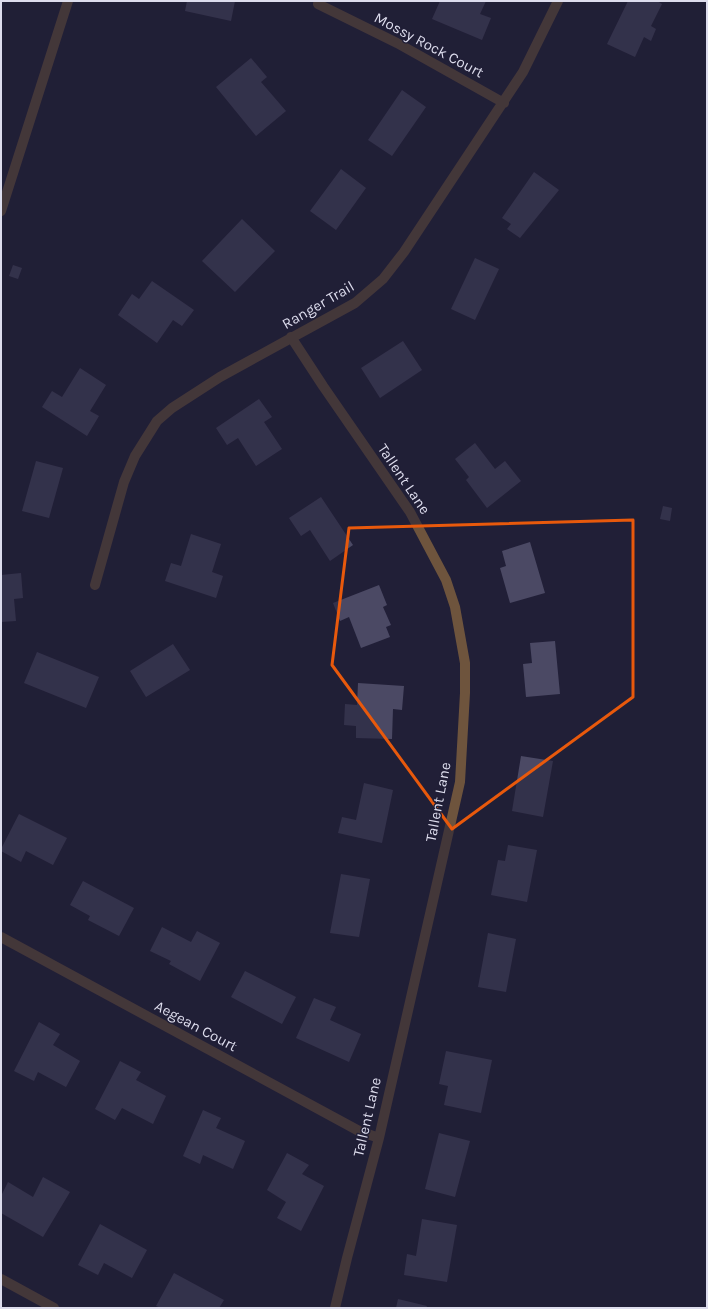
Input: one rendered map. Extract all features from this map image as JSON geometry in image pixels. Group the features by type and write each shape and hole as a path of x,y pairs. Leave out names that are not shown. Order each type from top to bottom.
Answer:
{"street":[{"path":"1,211 68,1"},
{"name":"Ranger Trail","path":"95,585 124,482 135,456 157,420 172,408 220,377 355,302 383,279 404,252 504,103 523,72 558,1"},
{"name":"Mossy Rock Court","path":"318,4 397,43 504,103"},
{"name":"Tallent Lane","path":"291,338 410,512 446,580 455,607 465,663 466,693 460,782 379,1138 347,1258 336,1308"},
{"name":"Aegean Court","path":"1,937 359,1131 379,1138"},
{"path":"1,1279 54,1308"}],"highlighted area":[{"path":"633,520 633,697 452,829 332,665 349,528"}],"building":[{"path":"187,1 235,1 231,21 185,11"},
{"path":"440,1 486,1 480,14 491,18 482,40 432,19"},
{"path":"628,1 657,1 662,4 651,26 656,29 651,41 644,37 635,57 607,44"},
{"path":"251,58 267,77 261,82 286,111 256,136 216,87"},
{"path":"402,90 426,107 392,156 368,140"},
{"path":"341,169 366,188 336,230 310,211"},
{"path":"534,172 559,190 520,238 507,229 511,224 502,218"},
{"path":"242,219 275,251 235,292 202,261"},
{"path":"475,258 499,269 475,320 451,309"},
{"path":"13,265 22,268 18,279 9,276"},
{"path":"152,281 194,310 182,326 173,320 157,343 118,315 132,294 139,299"},
{"path":"403,341 422,370 380,398 361,368"},
{"path":"80,368 106,385 90,411 99,416 87,436 42,407 52,391 62,397"},
{"path":"259,399 272,417 264,422 282,449 256,466 238,438 227,445 216,428"},
{"path":"475,443 495,469 505,461 521,481 487,508 466,480 469,477 455,459"},
{"path":"36,461 63,468 49,518 22,511"},
{"path":"321,497 353,545 330,561 310,530 301,536 289,518"},
{"path":"663,506 672,508 670,521 660,519"},
{"path":"191,534 221,544 212,572 223,576 216,598 165,581 171,563 181,566"},
{"path":"530,542 545,593 510,603 500,568 506,566 502,551"},
{"path":"21,573 23,598 14,599 16,621 1,622 1,575"},
{"path":"379,585 387,605 383,607 391,625 386,627 390,637 361,648 349,617 340,621 333,603"},
{"path":"555,641 560,694 526,697 523,664 532,663 530,643"},
{"path":"173,644 190,670 146,697 130,671"},
{"path":"37,652 99,677 86,708 24,683"},
{"path":"358,683 404,686 402,710 393,709 392,739 356,738 356,726 344,725 345,704 357,705"},
{"path":"521,756 553,761 543,817 512,811"},
{"path":"364,783 393,790 382,843 338,833 342,817 356,820"},
{"path":"19,814 67,838 53,865 26,851 21,862 1,851"},
{"path":"508,845 537,850 527,902 491,895 498,860 505,861"},
{"path":"341,874 370,879 359,937 330,933"},
{"path":"83,881 134,908 119,936 88,920 90,916 70,905"},
{"path":"162,927 191,942 197,931 220,943 200,981 169,964 171,961 150,951"},
{"path":"488,933 516,939 506,992 478,987"},
{"path":"245,971 296,997 282,1024 231,997"},
{"path":"314,998 336,1007 330,1020 361,1034 349,1062 296,1038"},
{"path":"39,1022 60,1034 53,1045 80,1061 66,1087 38,1072 34,1081 14,1071"},
{"path":"446,1051 492,1060 481,1113 444,1105 448,1086 439,1084"},
{"path":"120,1061 141,1072 136,1080 166,1096 153,1124 122,1108 115,1120 95,1109"},
{"path":"203,1110 221,1118 216,1128 245,1141 233,1169 203,1155 200,1164 183,1156"},
{"path":"439,1133 470,1141 455,1197 425,1189"},
{"path":"287,1153 309,1165 302,1174 324,1186 301,1231 277,1218 286,1202 267,1190"},
{"path":"43,1177 70,1192 43,1237 1,1213 1,1196 8,1182 33,1197"},
{"path":"422,1219 457,1225 447,1282 404,1275 407,1254 416,1256"},
{"path":"100,1224 147,1250 132,1278 104,1263 98,1275 78,1265"},
{"path":"174,1273 224,1300 219,1308 161,1308 156,1306"},
{"path":"398,1299 427,1306 426,1308 396,1308"}]}
